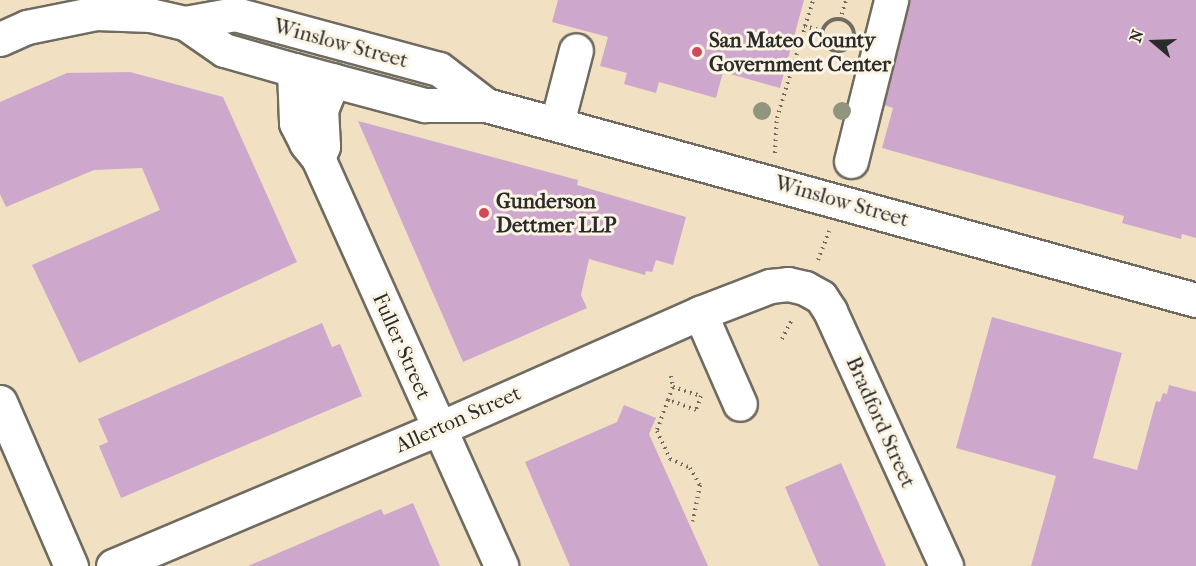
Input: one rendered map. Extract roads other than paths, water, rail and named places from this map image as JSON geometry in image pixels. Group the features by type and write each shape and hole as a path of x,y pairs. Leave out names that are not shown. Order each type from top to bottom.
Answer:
{"street":[{"path":"851,161 891,0"},
{"name":"Winslow Street","path":"189,12 224,50 425,105 486,105 556,123 1196,300"},
{"name":"Winslow Street","path":"0,39 27,27 96,13 235,14 439,69 486,105"},
{"path":"556,123 576,50"},
{"name":"Fuller Street","path":"294,70 296,123 306,143 318,158 501,566"},
{"path":"318,158 323,146 321,110 333,80"},
{"name":"Allerton Street","path":"113,566 438,429 700,313 770,286 810,278"},
{"name":"Bradford Street","path":"810,278 830,311 946,566"},
{"path":"700,313 740,404"},
{"path":"0,402 71,566"}],"place":[{"name":"San Mateo County Government Center","path":"697,52"},
{"name":"Gunderson Dettmer LLP","path":"484,213"}]}
